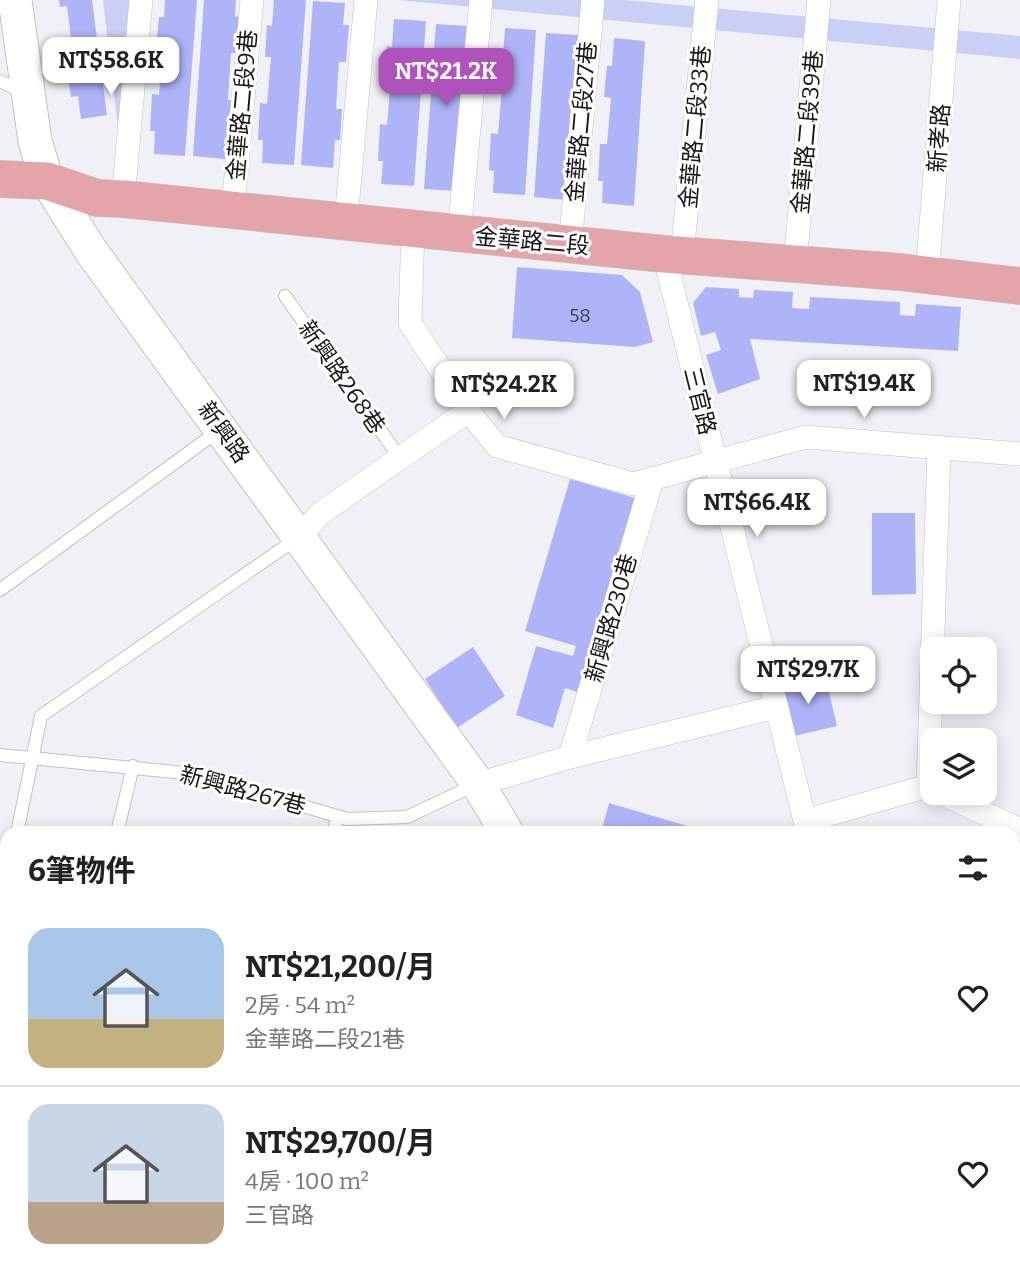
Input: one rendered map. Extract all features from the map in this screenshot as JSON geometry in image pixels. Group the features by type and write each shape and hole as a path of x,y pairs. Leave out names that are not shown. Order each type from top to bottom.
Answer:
{"main road":[{"name":"金華路二段","path":"0,178 47,181 97,198 346,220 570,245 927,275 1020,286"}],"street":[{"name":"新興路","path":"15,0 14,88 47,181 91,251 478,784 503,826"},
{"path":"123,199 141,0"},
{"name":"金華路二段9巷","path":"233,209 252,0"},
{"path":"346,220 366,0"},
{"path":"459,234 481,0"},
{"name":"金華路二段27巷","path":"570,245 593,0"},
{"name":"金華路二段33巷","path":"673,254 707,0"},
{"name":"金華路二段39巷","path":"795,264 819,0"},
{"name":"新孝路","path":"927,275 949,0"},
{"path":"413,228 410,323 467,411 497,446 633,484 806,437 1020,454"},
{"name":"三官路","path":"673,254 715,461 806,826"},
{"name":"新興路268巷","path":"299,537 320,513 467,411"},
{"path":"935,728 939,448"},
{"name":"新興路230巷","path":"570,757 652,480"},
{"path":"478,784 570,757 776,707"},
{"path":"809,826 920,793"},
{"path":"968,805 1012,826"}],"lane":[{"name":"新興路268巷","path":"285,296 400,458"},
{"path":"0,590 221,429"},
{"path":"18,826 41,716 299,537"},
{"name":"新興路267巷","path":"0,755 195,774 347,818 407,817 478,784"},
{"path":"119,826 133,766"},
{"path":"335,826 338,816"}],"shaded area":[{"path":"103,0 131,0 119,136"},
{"path":"398,0 625,0 1020,36 1020,59"}],"building":[{"path":"59,0 92,0 107,115 81,119 78,96 71,97 66,63 74,62 67,6 60,7"},
{"path":"165,0 197,0 185,156 154,154 155,131 150,131 152,94 159,95 163,48 156,48 159,17 164,17"},
{"path":"204,0 236,0 235,16 240,17 238,53 231,53 228,100 234,100 232,131 227,131 225,159 193,156"},
{"path":"274,0 306,0 294,165 262,163 263,140 258,140 260,103 267,104 271,57 265,57 267,25 272,26"},
{"path":"313,1 345,3 343,25 349,25 346,62 339,62 336,109 342,109 340,140 335,140 333,168 301,165"},
{"path":"394,19 426,21 414,186 381,184 383,161 378,161 380,124 387,125 391,78 384,77 387,46 392,47"},
{"path":"436,24 467,26 456,191 424,189"},
{"path":"505,28 536,30 525,195 493,193 494,171 489,170 491,133 498,134 502,87 495,87 498,56 503,56"},
{"path":"546,33 578,35 576,57 581,58 579,95 572,94 566,200 534,197"},
{"path":"614,38 645,41 634,206 602,203 603,181 598,181 600,144 607,144 611,98 604,97 607,66 612,66"},
{"path":"517,267 622,275 640,292 653,342 635,347 512,338"},
{"path":"706,287 739,289 739,297 753,298 754,290 793,292 792,308 809,309 810,297 900,302 900,315 915,316 916,304 961,307 958,351 750,339 760,379 718,394 706,355 721,350 715,332 701,336 693,303"},
{"path":"570,479 635,498 577,692 565,688 553,728 516,715 536,646 573,656 576,646 525,631"},
{"path":"872,513 915,513 916,594 872,595"},
{"path":"473,647 505,696 457,728 425,679"},
{"path":"825,675 837,726 790,737 778,686"},
{"path":"609,803 688,826 603,826"}]}
